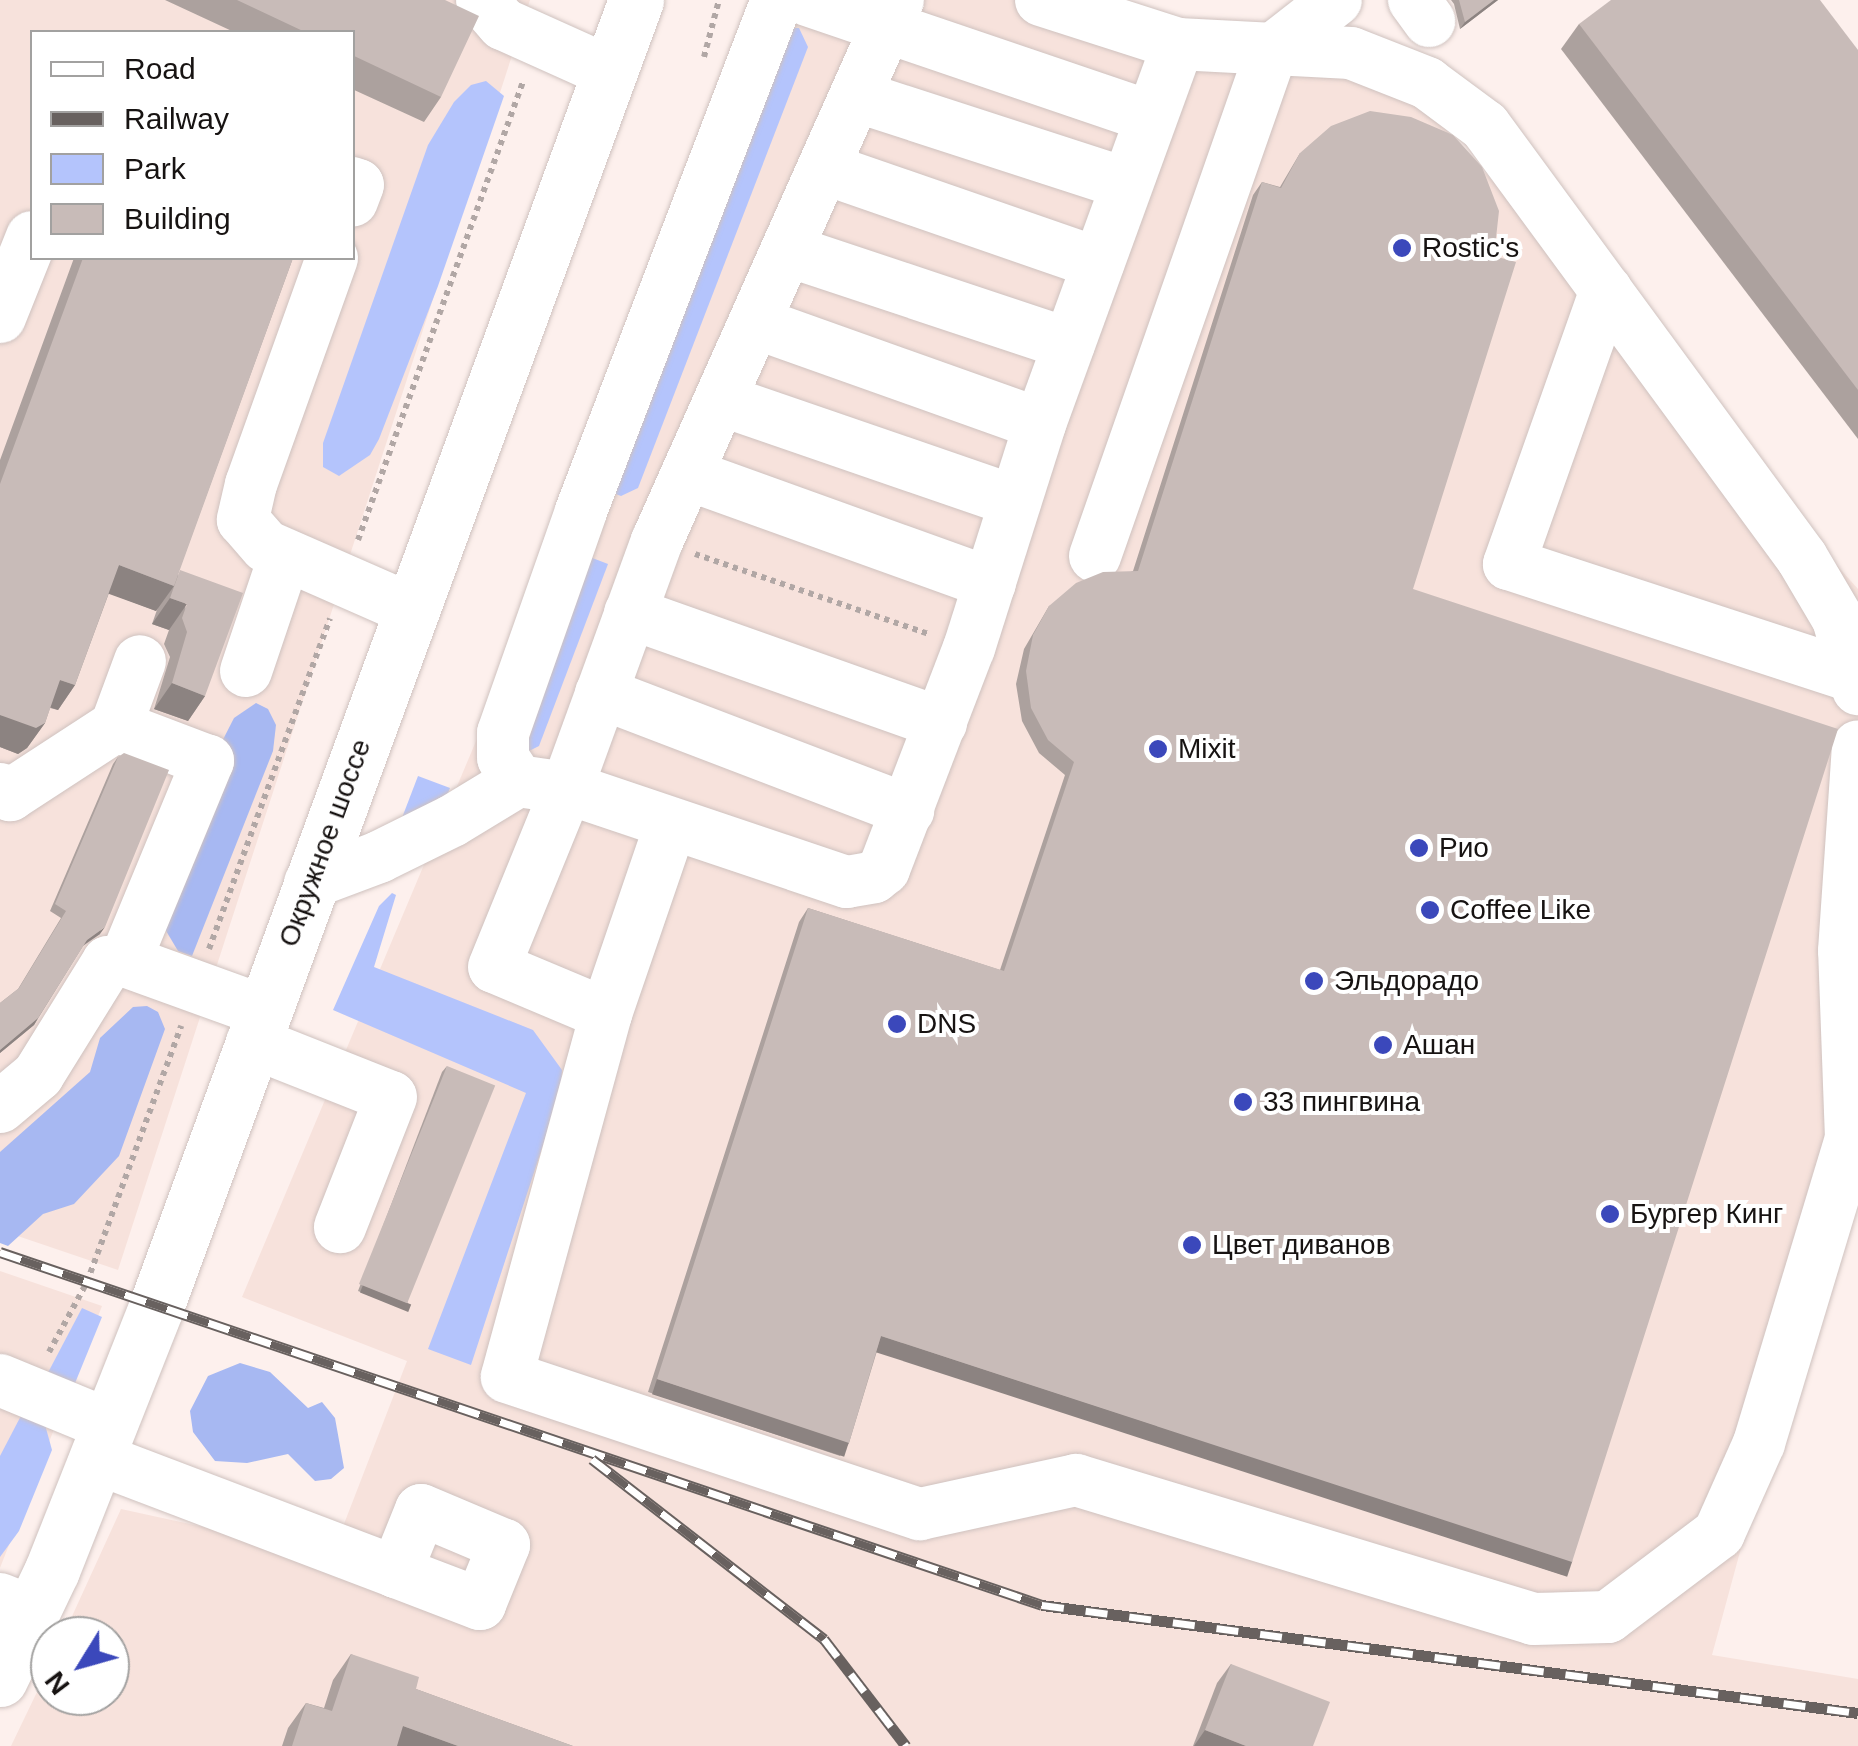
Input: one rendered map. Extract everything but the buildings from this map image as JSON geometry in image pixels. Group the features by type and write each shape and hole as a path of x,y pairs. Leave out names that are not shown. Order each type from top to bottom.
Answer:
{"main road":[{"name":"Окружное шоссе","path":"0,1680 16,1605 102,1442 636,0"}],"lane":[{"path":"776,0 580,512 503,733 503,758 542,784 848,882 861,881 884,868 908,810 969,648 1040,424 1178,44"},
{"path":"808,0 893,13 1151,117"},
{"path":"1041,0 1178,44 1351,53 1427,83 1486,126 1802,558 1838,620 1856,683"},
{"path":"1095,556 1272,50 1336,0"},
{"path":"480,2 503,24 610,72"},
{"path":"606,1014 494,968 542,784 601,693 656,541 893,13"},
{"path":"859,96 1126,184"},
{"path":"826,169 1098,263"},
{"path":"0,317 30,241"},
{"path":"788,251 1069,344"},
{"path":"331,260 251,484 243,520 266,546 412,610"},
{"path":"1606,290 1509,564 1856,683"},
{"path":"756,323 1040,424"},
{"path":"721,400 1016,501"},
{"path":"686,474 990,583"},
{"path":"246,671 286,555"},
{"path":"630,613 941,723"},
{"path":"0,789 10,795 116,726 140,661"},
{"path":"601,693 908,810"},
{"path":"116,726 208,761 125,960"},
{"path":"671,824 606,1014 507,1376 920,1514 1076,1480 1533,1619 1608,1617 1719,1533 1758,1443 1851,1139 1844,951 1858,746"},
{"path":"310,883 379,858 542,784"},
{"path":"0,1107 38,1074 108,962 125,960 195,986 257,1026 391,1097 340,1227"},
{"path":"14,1386 102,1442 396,1572"}],"path":[{"path":"14,1386 87,1282 538,40"},
{"path":"656,541 969,648"}],"shaded area":[{"path":"0,0 530,0 118,1270 0,1230"},
{"path":"788,0 1116,0 1410,89 1858,589 1858,1117 1712,1655 1858,1679 1858,1746 11,1746 30,1707 30,1716 130,1716 130,1616 72,1616 121,1509 332,1555 407,1361 242,1297"},
{"path":"256,703 268,709 276,725 273,751 192,956 178,951 162,924 211,763 234,718"},
{"path":"147,1006 158,1012 165,1029 119,1156 74,1204 43,1214 8,1246 0,1243 0,1152 90,1072 100,1038 133,1007"},
{"path":"0,1271 102,1306 0,1568"},
{"path":"240,1363 270,1372 308,1408 322,1402 335,1418 344,1468 331,1479 315,1481 288,1454 247,1463 215,1461 193,1432 190,1411 208,1376"}],"green space":[{"path":"789,28 799,28 808,47 638,488 621,496 613,493"},
{"path":"486,81 504,96 438,286 379,439 370,455 339,476 323,467 323,443 428,145 454,102 471,85"},
{"path":"582,554 608,564 539,746 525,753"},
{"path":"418,776 450,788 444,803 400,823"},
{"path":"392,893 396,895 374,967 533,1030 562,1070 561,1090 471,1365 428,1349 526,1093 333,1010 379,906"},
{"path":"82,1308 102,1317 71,1393 42,1384"},
{"path":"24,1410 44,1421 52,1450 19,1531 0,1557 0,1456"}],"railway":[{"path":"0,1252 1042,1605 1858,1713"},
{"path":"592,1459 824,1639 906,1746"}],"place":[{"name":"Rostic's","path":"1402,248"},
{"name":"Mixit","path":"1158,749"},
{"name":"Рио","path":"1419,848"},
{"name":"Coffee Like","path":"1430,910"},
{"name":"Эльдорадо","path":"1314,981"},
{"name":"DNS","path":"897,1024"},
{"name":"Ашан","path":"1383,1045"},
{"name":"33 пингвина","path":"1243,1102"},
{"name":"Бургер Кинг","path":"1610,1214"},
{"name":"Цвет диванов","path":"1192,1245"}]}
